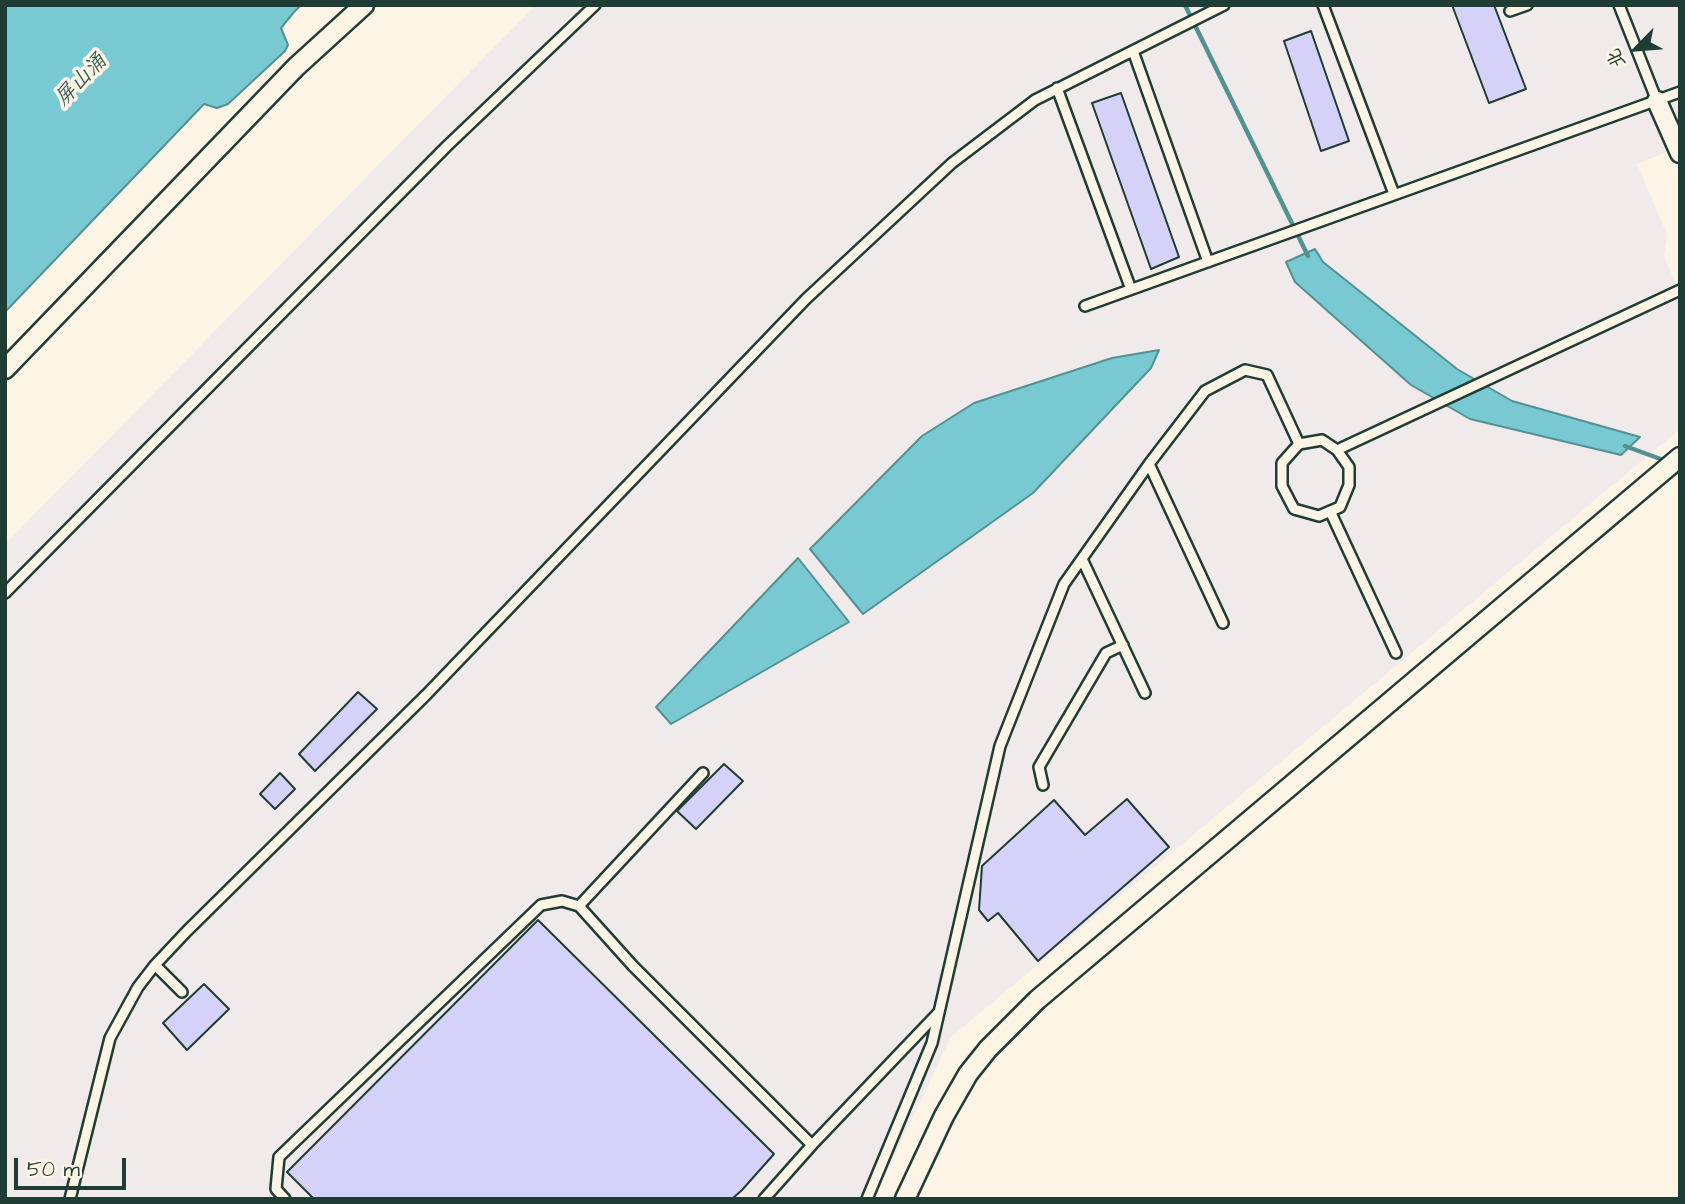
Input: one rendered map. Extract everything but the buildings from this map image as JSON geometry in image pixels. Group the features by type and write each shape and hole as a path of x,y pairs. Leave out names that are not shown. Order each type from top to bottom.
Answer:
{"street":[{"path":"5,369 296,67 364,5"},
{"path":"1657,101 1680,153"},
{"path":"905,1199 944,1116 968,1074 1020,1016 1680,457"}],"lane":[{"path":"5,593 447,146 595,5"},
{"path":"70,1199 110,1038 138,987 187,931 426,695 806,299 951,163 1035,100 1224,5"},
{"path":"1323,5 1394,194"},
{"path":"1510,11 1527,5"},
{"path":"1619,5 1657,101"},
{"path":"1133,51 1208,262"},
{"path":"1058,89 1129,284"},
{"path":"1085,306 1680,92"},
{"path":"1337,450 1680,290"},
{"path":"867,1199 932,1043 1000,746 1064,584 1149,464 1205,391 1245,370 1267,375 1299,444"},
{"path":"1322,440 1337,450 1349,467 1349,485 1340,507 1319,516 1294,509 1282,486 1282,463 1299,444 1322,440"},
{"path":"1149,464 1223,623"},
{"path":"1330,511 1396,653"},
{"path":"1082,559 1146,693"},
{"path":"1043,785 1039,767 1106,653 1123,645"},
{"path":"579,906 703,773"},
{"path":"285,1199 276,1189 279,1157 541,905 562,901 579,906 633,966 812,1145"},
{"path":"155,965 182,992"},
{"path":"764,1199 939,1011"}],"shaded area":[{"path":"536,5 1680,5 1680,147 1637,164 1667,234 1664,256 1680,294 1680,429 951,1037 874,1199 5,1199 5,544"}],"water":[{"name":"屏山涌","path":"5,5 301,5 281,28 288,45 285,51 228,104 217,108 204,104 5,312"},
{"path":"1315,249 1323,262 1457,369 1512,401 1640,437 1621,455 1470,419 1411,385 1295,282 1286,262"},
{"path":"1159,350 1151,368 1033,493 863,614 810,549 922,436 974,403 1112,358"},
{"path":"798,558 849,622 671,724 656,707"}],"waterway":[{"path":"1185,5 1308,256"},
{"path":"1625,446 1666,461"}]}
